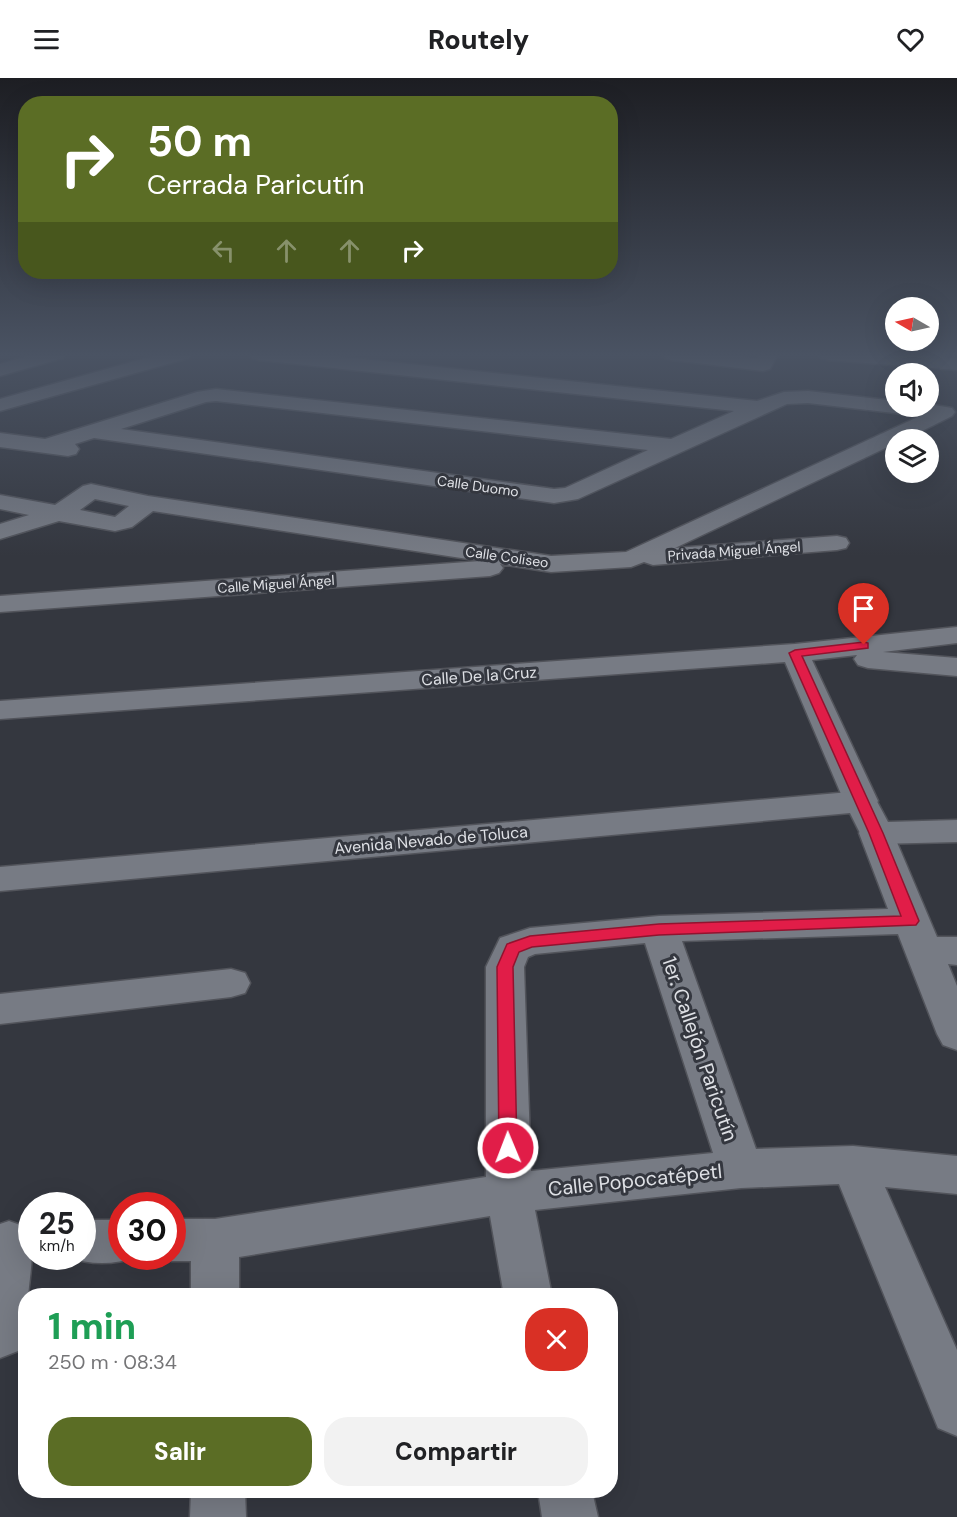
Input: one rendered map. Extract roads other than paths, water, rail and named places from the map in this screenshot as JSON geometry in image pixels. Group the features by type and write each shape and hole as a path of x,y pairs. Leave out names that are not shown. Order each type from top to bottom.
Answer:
{"street":[{"path":"47,446 128,421"},
{"path":"450,421 672,446"},
{"name":"Calle Duomo","path":"95,432 554,496 570,494 727,421"},
{"name":"Calle Coliseo","path":"0,502 115,524 123,522 148,503 551,564 631,559 931,421"},
{"path":"0,440 122,457 145,440"},
{"path":"0,532 61,512"},
{"name":"Privada Miguel Ángel","path":"631,559 837,543"},
{"name":"Calle Miguel Ángel","path":"0,604 551,564"},
{"name":"Calle De la Cruz","path":"0,710 795,653 957,635"},
{"path":"957,667 795,653 861,801 930,941 957,1034"},
{"name":"Avenida Nevado de Toluca","path":"0,879 861,801"},
{"path":"876,833 957,831"},
{"path":"527,1288 509,1193 505,967 513,948 530,941 659,929 930,941"},
{"name":"1er. Callejón Paricutín","path":"659,929 741,1170"},
{"path":"0,1009 231,983"},
{"path":"854,1165 957,1410"},
{"name":"Calle Popocatépetl","path":"194,1240 509,1193 741,1170 854,1165 957,1175"},
{"path":"194,1240 212,1288"},
{"path":"0,1334 14,1242"},
{"path":"218,1498 218,1517"},
{"path":"566,1498 570,1517"}]}
